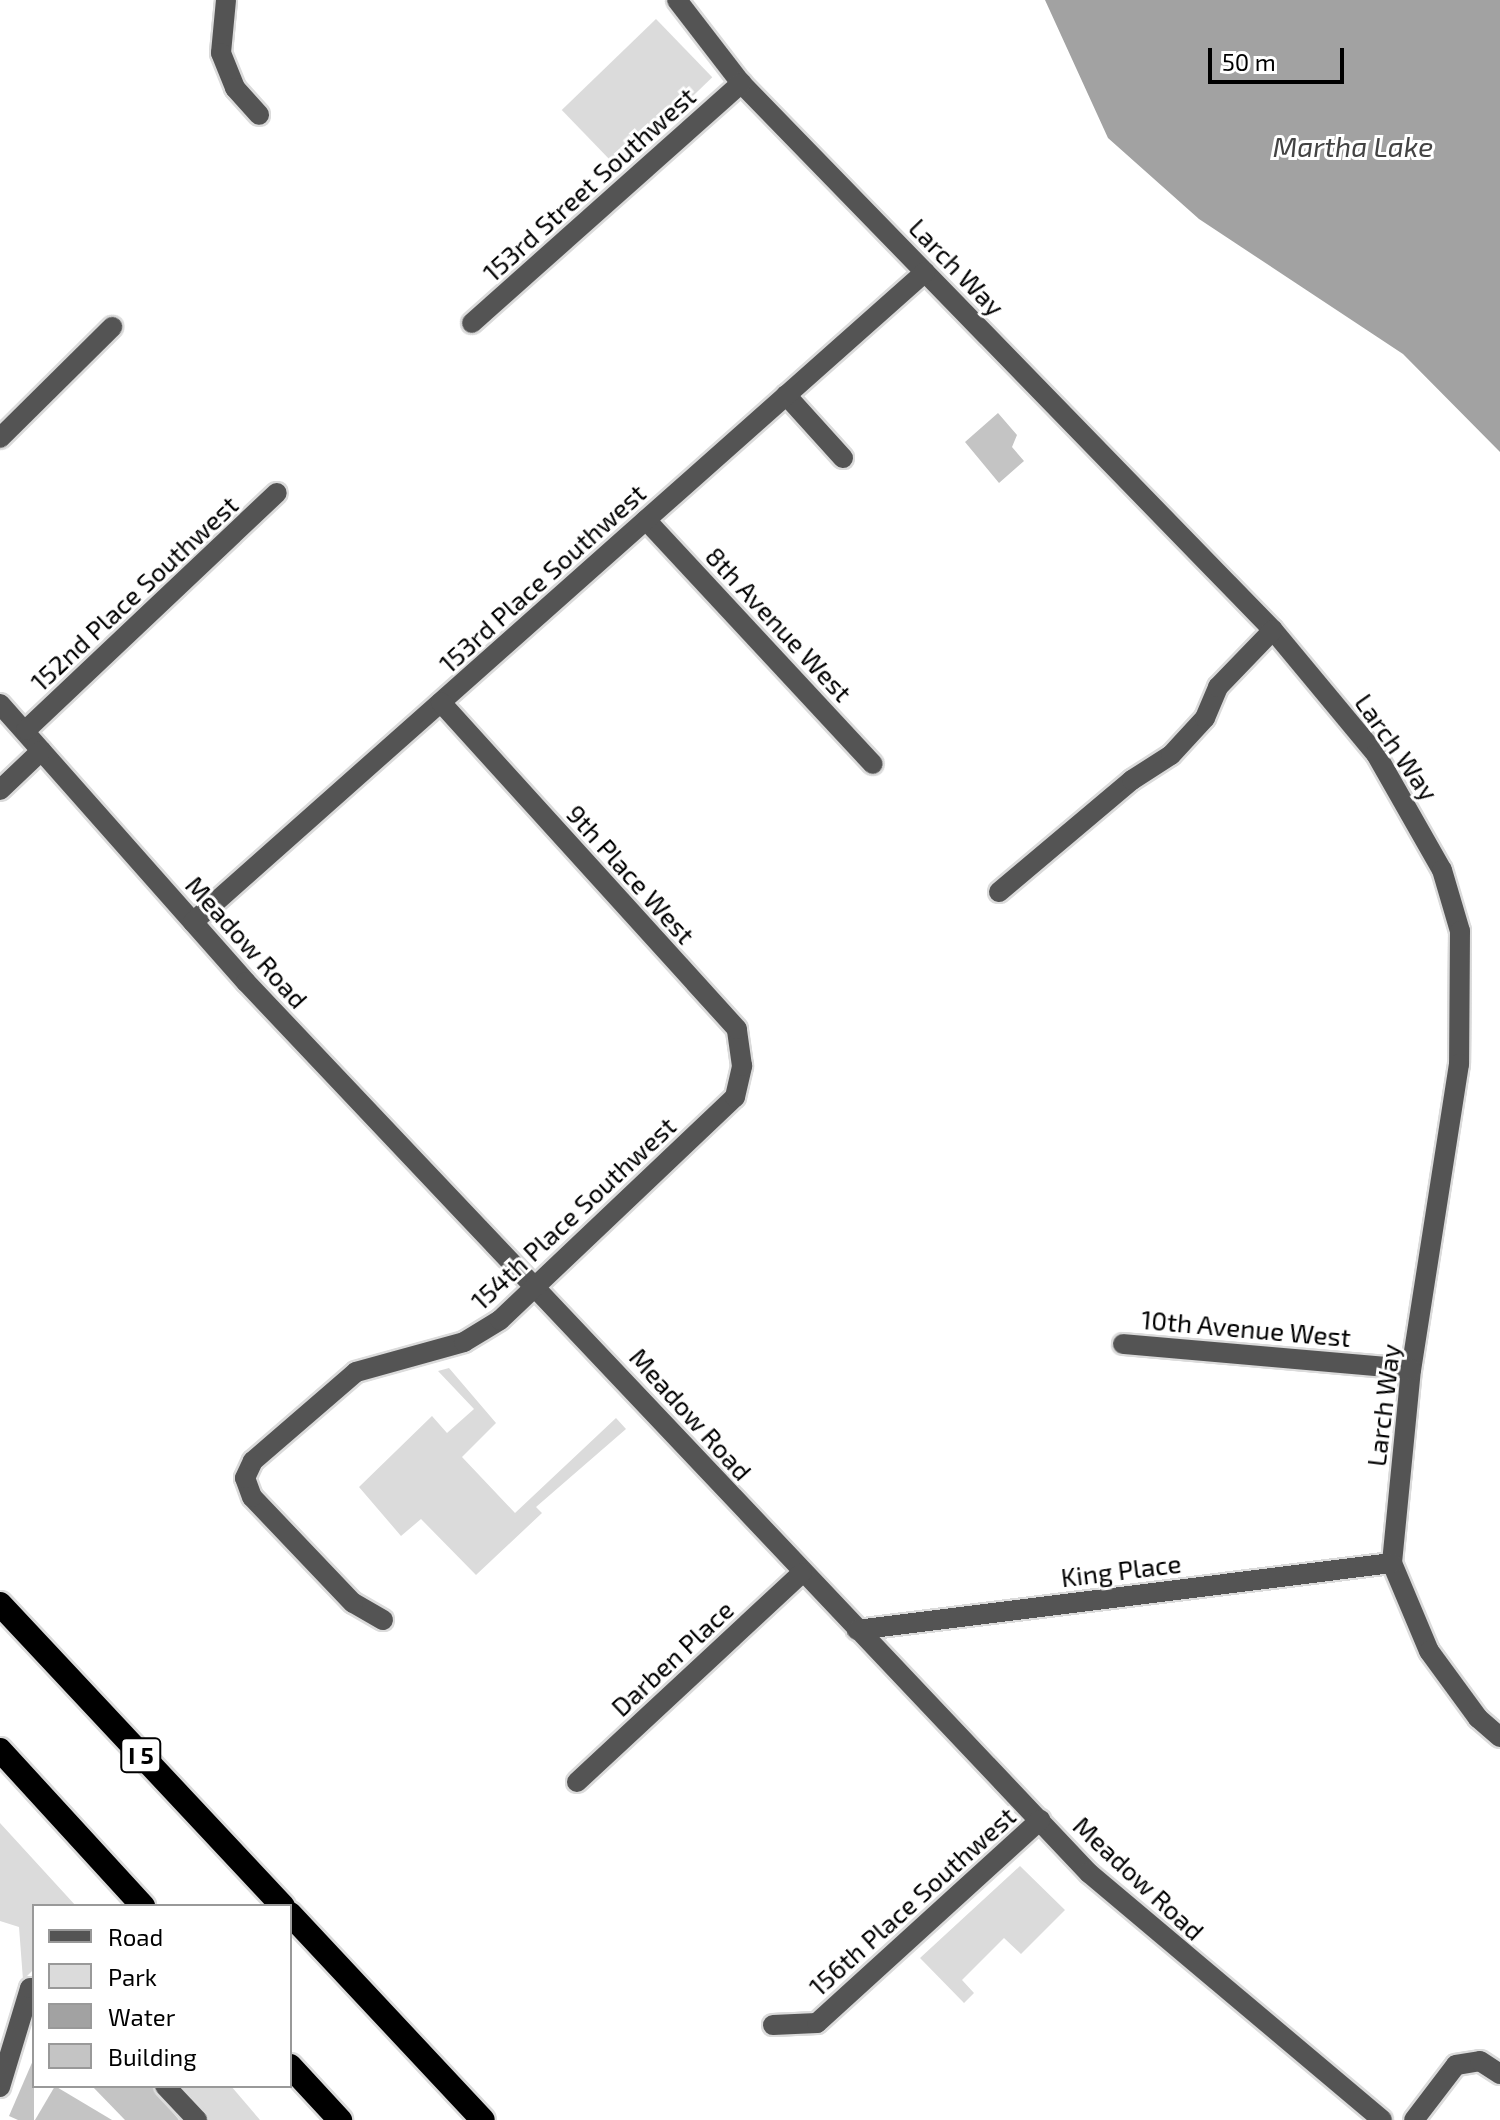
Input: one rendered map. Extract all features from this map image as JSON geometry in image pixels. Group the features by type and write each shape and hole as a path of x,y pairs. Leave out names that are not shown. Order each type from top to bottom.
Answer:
{"highway":[{"name":"I 5","path":"0,1604 281,1904"},
{"path":"0,1750 141,1904"},
{"path":"292,1916 483,2120"},
{"path":"292,2068 340,2120"}],"street":[{"path":"226,0 221,53 235,88 259,115"},
{"name":"Larch Way","path":"677,0 741,83 1273,630 1376,754 1406,800 1442,870 1460,931 1459,1064 1411,1369 1392,1563 1429,1651 1478,1718 1500,1737"},
{"name":"153rd Street Southwest","path":"472,323 741,83"},
{"name":"153rd Place Southwest","path":"193,922 925,272"},
{"path":"0,438 112,327"},
{"path":"786,395 843,458"},
{"name":"152nd Place Southwest","path":"26,730 277,493"},
{"name":"8th Avenue West","path":"646,520 873,764"},
{"path":"999,892 1132,780 1171,755 1205,718 1218,687 1273,630"},
{"name":"9th Place West","path":"441,702 737,1029 742,1066 735,1097"},
{"name":"Meadow Road","path":"0,704 193,922 802,1573 1089,1873 1382,2120"},
{"path":"0,790 41,751"},
{"name":"154th Place Southwest","path":"383,1620 353,1603 252,1497 245,1478 253,1461 336,1384 375,1364 473,1338 535,1287 735,1097"},
{"name":"10th Avenue West","path":"1123,1344 1411,1369"},
{"name":"King Place","path":"857,1630 1392,1563"},
{"name":"Darben Place","path":"577,1782 802,1573"},
{"name":"156th Place Southwest","path":"773,2025 817,2023 1040,1820"},
{"path":"0,2087 32,1988"},
{"path":"1414,2120 1456,2065 1480,2061 1500,2074"},
{"path":"167,2088 197,2120"}],"green space":[{"path":"656,19 712,77 618,168 562,110"},
{"path":"449,1368 496,1423 462,1457 515,1513 616,1418 626,1429 536,1507 542,1513 476,1575 421,1519 401,1536 359,1487 432,1416 447,1433 474,1409 438,1371"},
{"path":"0,1823 74,1904 32,1904 32,1971 23,1980 19,1927 0,1921"},
{"path":"1020,1866 1065,1910 1021,1954 1004,1938 962,1980 974,1993 964,2003 920,1958"},
{"path":"180,2088 233,2088 260,2120 209,2120"}],"water":[{"name":"Martha Lake","path":"1045,0 1500,0 1500,452 1403,354 1199,219 1108,138"}],"building":[{"path":"998,413 1017,435 1012,447 1024,461 999,483 965,442"},
{"path":"32,2063 34,2120 18,2120 9,2116"},
{"path":"54,2088 58,2088 112,2120 35,2120"},
{"path":"94,2088 154,2088 179,2120 125,2120"}]}
